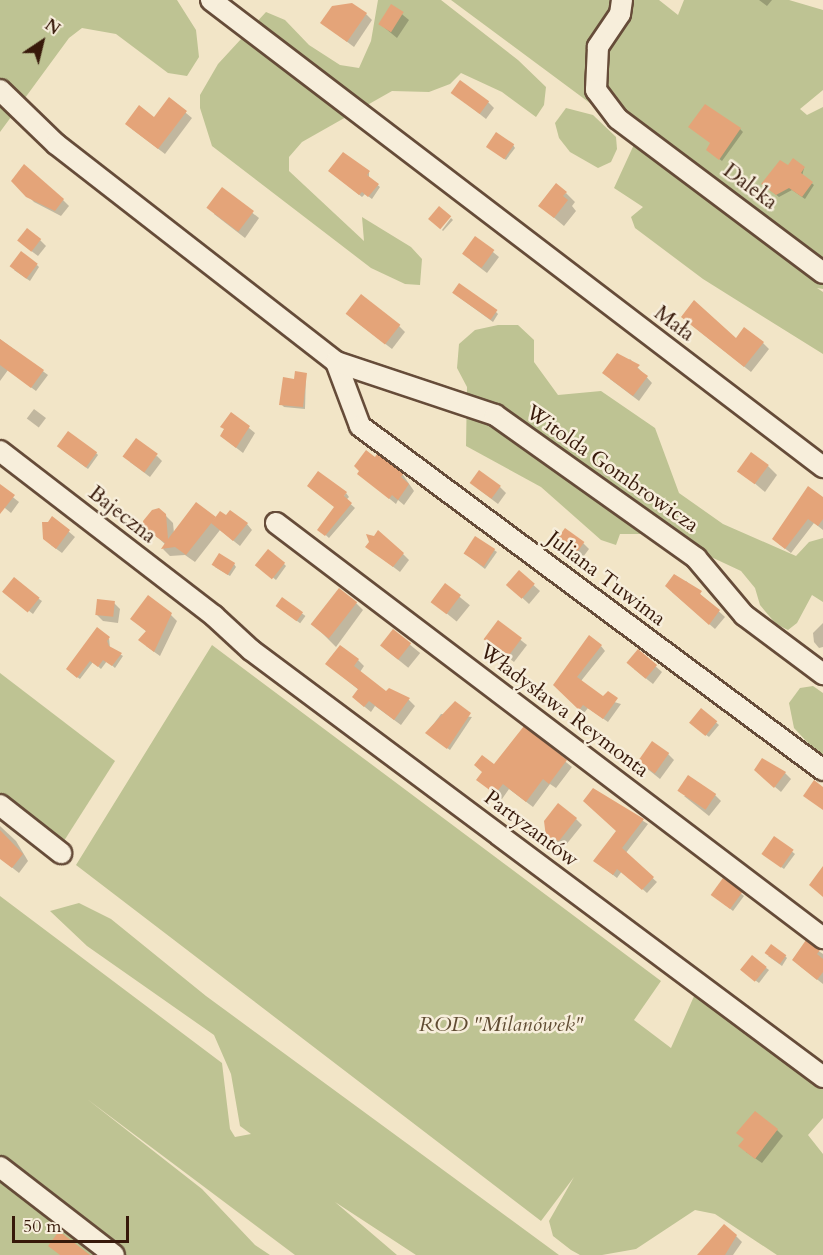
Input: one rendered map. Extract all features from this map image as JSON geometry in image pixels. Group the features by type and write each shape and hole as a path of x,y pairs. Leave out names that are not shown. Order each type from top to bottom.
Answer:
{"street":[{"name":"Mała","path":"211,0 823,467"},
{"name":"Daleka","path":"621,0 620,14 598,46 596,90 618,119 823,273"},
{"path":"0,90 56,144 336,362"},
{"name":"Juliana Tuwima","path":"336,362 360,426 823,770"},
{"name":"Witolda Gombrowicza","path":"336,362 495,415 696,558 744,615 823,674"},
{"name":"Bajeczna","path":"0,452 214,616"},
{"name":"Władysława Reymonta","path":"276,523 823,938"},
{"name":"Partyzantów","path":"214,616 260,657 823,1077"},
{"path":"0,805 61,852"},
{"path":"0,1167 114,1255"}],"green space":[{"path":"0,0 177,0 196,30 199,57 187,76 168,73 116,34 82,28 69,38 0,132"},
{"path":"378,0 441,0 518,60 546,87 544,105 536,117 502,92 461,73 450,84 429,92 392,91 302,142 289,157 289,171 364,241 362,217 411,247 422,259 420,285 405,284 371,268 212,146 200,108 200,95 218,64 266,12 285,20 309,45 340,65 359,68 371,41"},
{"path":"451,0 659,0 678,15 684,0 789,0 823,10 823,90 800,109 807,115 823,107 823,289 817,288 823,292 823,354 703,279 635,228 631,217 643,207 614,188 637,138"},
{"path":"566,108 593,115 616,137 617,149 611,162 598,168 570,152 559,138 555,123"},
{"path":"498,325 518,325 534,340 534,362 558,395 601,391 655,428 679,493 723,524 796,556 809,542 823,538 823,602 812,595 797,623 788,630 776,624 760,605 755,588 741,571 662,534 620,534 616,545 601,540 541,487 466,446 467,387 457,368 459,344 475,330"},
{"name":"ROD \"Milanówek\"","path":"212,645 661,981 634,1020 671,1048 699,985 823,1077 823,1118 808,1135 823,1154 823,1255 777,1255 715,1214 695,1210 636,1249 602,1255 580,1255 553,1236 549,1221 574,1177 541,1221 76,865"},
{"path":"0,673 115,761 62,844 0,794"},
{"path":"813,686 823,693 823,759 794,728 789,703 800,688"},
{"path":"0,896 222,1063 230,1129 235,1137 251,1134 240,1126 231,1074 214,1035 87,946 50,911 79,903 111,919 206,996 559,1255 416,1255 335,1202 397,1255 295,1255 87,1099 202,1189 255,1245 270,1255 0,1255"}],"building":[{"path":"352,3 367,13 347,42 320,23 332,6"},
{"path":"391,4 404,12 391,32 378,24"},
{"path":"460,80 489,101 480,114 451,93"},
{"path":"169,97 187,111 158,149 125,124 139,105 154,117"},
{"path":"705,104 741,128 719,160 706,150 710,143 688,127"},
{"path":"496,132 514,144 504,159 486,147"},
{"path":"343,152 370,171 367,175 379,184 368,197 362,192 359,195 328,171"},
{"path":"793,158 805,167 801,173 813,182 802,197 789,188 776,195 761,184 780,160 788,165"},
{"path":"24,164 64,199 55,211 26,197 11,181"},
{"path":"556,183 567,192 563,196 568,200 554,218 538,206"},
{"path":"222,187 254,211 238,232 206,208"},
{"path":"439,206 451,216 440,229 428,219"},
{"path":"27,228 41,239 31,252 17,241"},
{"path":"475,236 494,250 481,268 462,254"},
{"path":"21,251 38,264 26,279 10,266"},
{"path":"459,283 498,310 491,320 452,293"},
{"path":"361,294 400,325 385,344 346,314"},
{"path":"694,300 736,338 744,327 764,342 744,367 681,317"},
{"path":"0,339 44,370 31,388 0,365"},
{"path":"617,353 640,365 637,368 648,376 633,396 602,373"},
{"path":"295,371 307,373 303,407 279,405 283,377 294,379"},
{"path":"231,412 250,426 236,448 220,436 224,429 220,427"},
{"path":"68,431 97,452 86,468 57,446"},
{"path":"136,438 158,454 144,472 122,457"},
{"path":"366,450 375,457 377,454 404,473 401,477 409,484 398,500 392,495 389,499 357,474 359,471 354,466"},
{"path":"751,452 769,465 755,484 737,471"},
{"path":"479,470 501,486 491,499 470,483"},
{"path":"318,471 347,492 344,496 352,503 325,536 317,530 334,507 307,486"},
{"path":"0,484 15,495 0,514"},
{"path":"808,486 823,497 823,519 818,526 808,519 785,549 772,539"},
{"path":"196,502 216,517 186,555 175,547 161,549 165,543 144,528 143,521 152,510 159,508 166,514 168,539"},
{"path":"230,510 248,523 233,541 211,523 220,511 226,515"},
{"path":"52,516 70,530 56,549 43,539 42,522 48,522"},
{"path":"565,528 584,542 572,559 553,545"},
{"path":"378,530 404,553 393,567 365,547 369,542 366,534 374,536"},
{"path":"475,536 495,549 484,567 464,554"},
{"path":"268,549 285,563 272,579 255,565"},
{"path":"219,553 235,563 228,575 212,565"},
{"path":"519,570 535,584 522,599 506,585"},
{"path":"674,574 702,591 700,594 720,610 709,625 665,586"},
{"path":"14,577 40,598 28,613 2,592"},
{"path":"445,583 461,595 447,614 431,602"},
{"path":"339,588 357,602 329,638 311,624"},
{"path":"148,595 172,613 154,652 138,640 146,631 130,619"},
{"path":"282,597 303,612 297,621 276,606"},
{"path":"97,599 115,601 113,617 95,615"},
{"path":"498,620 522,638 508,657 484,639"},
{"path":"97,627 110,637 107,641 109,646 122,653 112,666 103,660 98,667 90,661 77,678 66,669"},
{"path":"393,629 411,643 398,660 380,646"},
{"path":"589,635 602,645 577,677 603,696 608,691 618,698 603,719 583,705 579,710 553,685"},
{"path":"340,645 359,659 354,666 386,691 389,688 410,698 394,720 369,701 364,707 352,697 358,689 325,664"},
{"path":"638,649 657,665 646,679 626,663"},
{"path":"455,701 471,713 447,749 425,733"},
{"path":"701,708 717,721 705,736 689,723"},
{"path":"524,726 567,760 549,784 543,779 526,802 503,784 495,794 476,780 482,772 474,765 482,755 494,764"},
{"path":"652,741 669,753 655,774 638,761"},
{"path":"762,758 786,772 774,788 754,770"},
{"path":"688,775 716,794 706,810 677,791"},
{"path":"814,780 823,787 823,810 803,796"},
{"path":"593,788 644,819 622,848 654,877 642,890 617,869 613,875 593,861 616,831 583,801"},
{"path":"558,803 577,818 559,841 546,837 544,821"},
{"path":"0,830 23,854 12,868 0,859"},
{"path":"774,836 794,850 781,868 761,854"},
{"path":"823,866 823,897 809,885"},
{"path":"723,878 742,892 730,909 711,895"},
{"path":"806,940 820,950 817,954 823,959 823,972 817,980 792,960"},
{"path":"771,944 786,955 780,964 765,953"},
{"path":"752,955 767,967 755,982 740,970"},
{"path":"755,1111 778,1129 755,1159 738,1146 744,1139 736,1133"},
{"path":"724,1224 737,1235 725,1255 697,1255"},
{"path":"59,1231 90,1255 60,1255 48,1246"}]}
